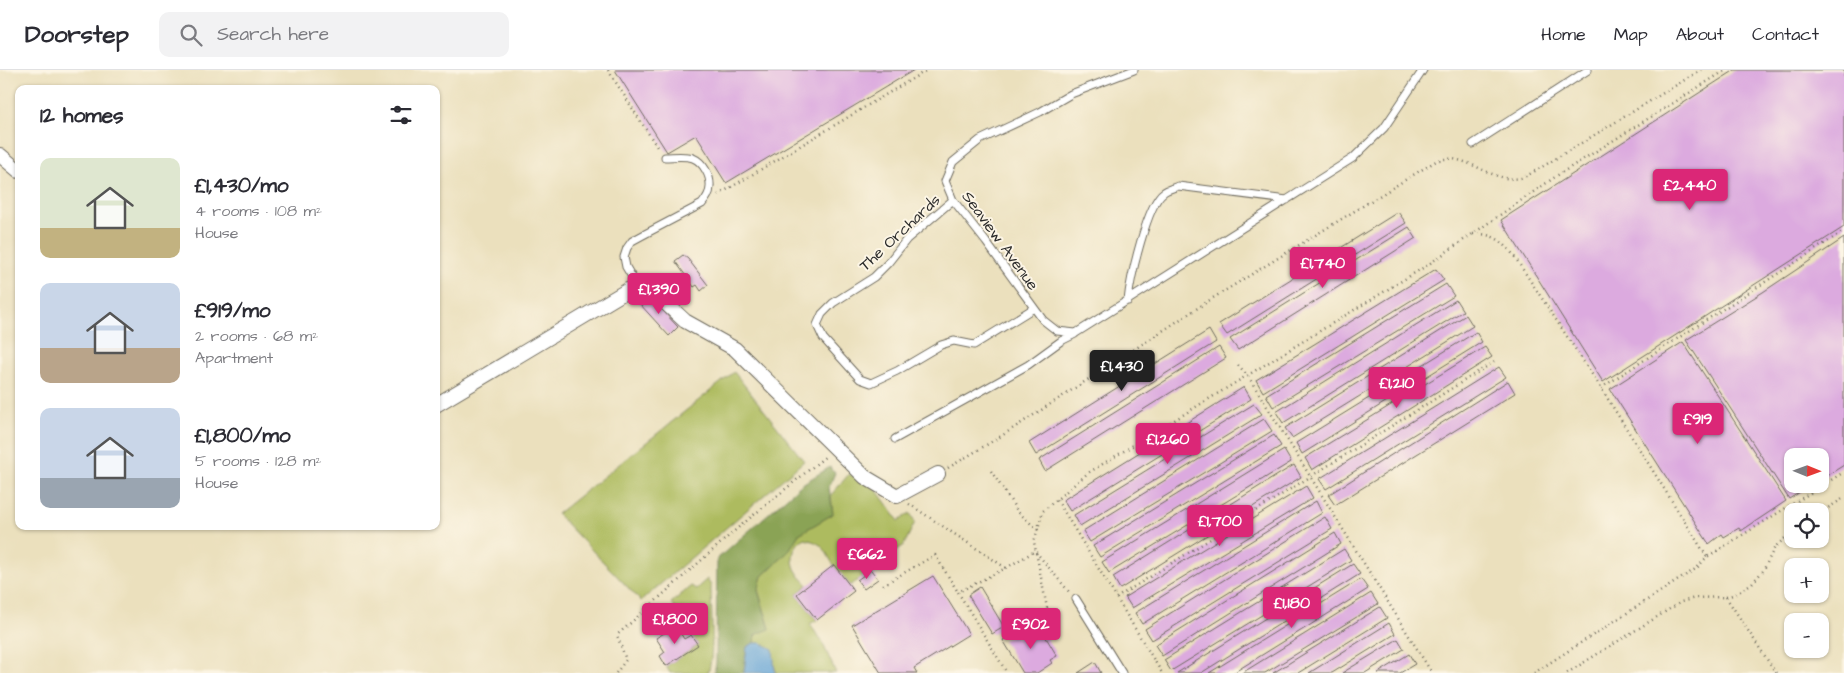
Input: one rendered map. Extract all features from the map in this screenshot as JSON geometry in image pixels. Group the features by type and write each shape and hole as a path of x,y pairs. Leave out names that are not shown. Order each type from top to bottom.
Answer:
{"street":[{"path":"0,155 15,167"},
{"path":"440,403 628,290 638,287 657,295 685,321 735,349 865,477 897,496 938,474"}],"lane":[{"name":"Seaview Avenue","path":"1076,333 1057,330 1043,320 953,200 945,181 953,162 980,140 1040,112 1071,94 1134,70"},
{"path":"895,439 1028,365 1061,341 1128,301 1353,158 1384,128 1422,70"},
{"path":"1473,144 1588,70"},
{"path":"638,287 626,267 624,257 627,248 632,242 702,204 708,197 711,188 709,177 700,163 692,158 665,157"},
{"path":"1128,301 1141,242 1152,209 1163,192 1178,186 1287,200"},
{"name":"The Orchards","path":"953,200 907,239 874,277 833,303 822,314 818,325 823,338 860,379 871,384 941,346 954,342 974,345 1034,308"},
{"path":"1076,599 1122,673"}],"path":[{"path":"608,70 665,157"},
{"path":"702,204 927,70"},
{"path":"938,474 1003,435 1213,298 1436,160 1445,158 1459,160 1501,178 1522,178 1701,70"},
{"path":"1049,618 1034,542 1043,511 1088,473 1426,266 1558,175 1726,70"},
{"path":"1601,388 1844,231"},
{"path":"1472,234 1489,235 1498,238 1506,246 1601,388 1707,557"},
{"path":"1116,598 1494,362"},
{"path":"1238,365 1248,376 1432,673"},
{"path":"616,673 626,660 617,634 739,527 835,449"},
{"path":"991,470 1018,512 1038,530"},
{"path":"1534,673 1697,568 1707,557 1844,472"},
{"path":"897,496 1006,568"},
{"path":"1829,507 1844,498"},
{"path":"1056,500 1162,673"},
{"path":"1567,673 1681,602 1695,598 1726,598 1736,594 1752,583 1763,571 1774,547 1784,539"},
{"path":"958,592 1035,551"},
{"path":"1035,551 1076,599"},
{"path":"883,586 935,555 1007,673"},
{"path":"1726,598 1776,673"}],"green space":[{"path":"734,372 804,461 641,601 557,514"},
{"path":"830,467 835,473 829,487 833,514 799,534 788,552 762,576 758,591 770,629 755,635 754,643 747,647 744,673 714,673 716,663 717,559 802,484"},
{"path":"849,474 875,488 899,521 910,513 915,522 904,545 850,586 821,545 804,539 797,545 793,554 793,563 798,574 808,585 797,594 817,620 810,624 823,644 836,673 775,673 776,670 761,643 754,643 755,635 770,628 758,590 762,576 788,552 799,534 833,514 831,495"},
{"path":"707,579 711,586 712,631 708,673 670,673 666,666 698,645 691,635 690,624 671,603 691,586 696,589"}],"water":[{"path":"754,643 761,643 773,649 775,673 744,673 747,647"}],"building":[{"path":"615,70 914,70 726,183 696,135 667,152"},
{"path":"1735,70 1844,70 1844,227 1603,382 1501,220"},
{"path":"1398,212 1406,223 1227,335 1219,324"},
{"path":"1409,227 1416,238 1238,350 1230,339"},
{"path":"1844,238 1844,465 1829,474 1829,448 1784,448 1784,491 1686,340"},
{"path":"683,255 708,285 701,291 697,285 694,287 675,261"},
{"path":"1436,269 1444,280 1263,392 1256,380"},
{"path":"1446,284 1454,296 1273,407 1266,395"},
{"path":"648,295 678,327 669,336 639,303"},
{"path":"1456,300 1463,311 1283,423 1276,412"},
{"path":"1466,315 1473,326 1292,438 1285,428"},
{"path":"1209,330 1216,342 1036,455 1029,443"},
{"path":"1476,332 1482,342 1302,454 1296,443"},
{"path":"1683,342 1786,501 1741,531 1739,528 1724,537 1722,534 1709,544 1610,389"},
{"path":"1219,347 1226,358 1045,471 1039,460"},
{"path":"1485,347 1492,357 1312,470 1305,458"},
{"path":"1499,367 1506,377 1326,489 1319,479"},
{"path":"1508,381 1515,393 1335,505 1328,495"},
{"path":"1244,387 1251,399 1070,511 1063,500"},
{"path":"1254,404 1262,414 1080,526 1074,515"},
{"path":"1264,419 1272,431 1090,542 1083,531"},
{"path":"1274,435 1281,446 1100,557 1093,546"},
{"path":"1284,450 1291,462 1109,573 1102,562"},
{"path":"1294,465 1301,477 1120,589 1113,577"},
{"path":"1306,486 1313,498 1132,608 1125,597"},
{"path":"1785,493 1799,493 1789,499"},
{"path":"1316,501 1322,513 1142,624 1135,613"},
{"path":"1325,517 1332,529 1152,640 1145,629"},
{"path":"1335,533 1341,544 1162,656 1155,645"},
{"path":"1344,549 1351,560 1171,671 1164,660"},
{"path":"1353,564 1360,574 1201,673 1177,673"},
{"path":"834,565 854,591 817,620 797,594"},
{"path":"871,570 878,579 864,589 857,580"},
{"path":"933,576 969,634 914,668 917,673 881,673 852,625"},
{"path":"1361,579 1368,589 1233,673 1209,673"},
{"path":"980,587 1004,627 992,634 968,595"},
{"path":"1371,593 1378,604 1265,673 1242,673"},
{"path":"1380,607 1387,618 1298,673 1273,673"},
{"path":"1389,623 1395,634 1332,673 1309,673"},
{"path":"1038,624 1057,656 1050,660 1052,663 1037,673 1023,673 1003,640 1014,634 1016,638"},
{"path":"676,626 684,639 691,635 698,645 666,666 660,656 665,652 656,638"},
{"path":"1398,639 1404,649 1365,673 1342,673"},
{"path":"1409,654 1415,664 1400,673 1378,673"},
{"path":"1095,662 1101,673 1078,673"}]}
